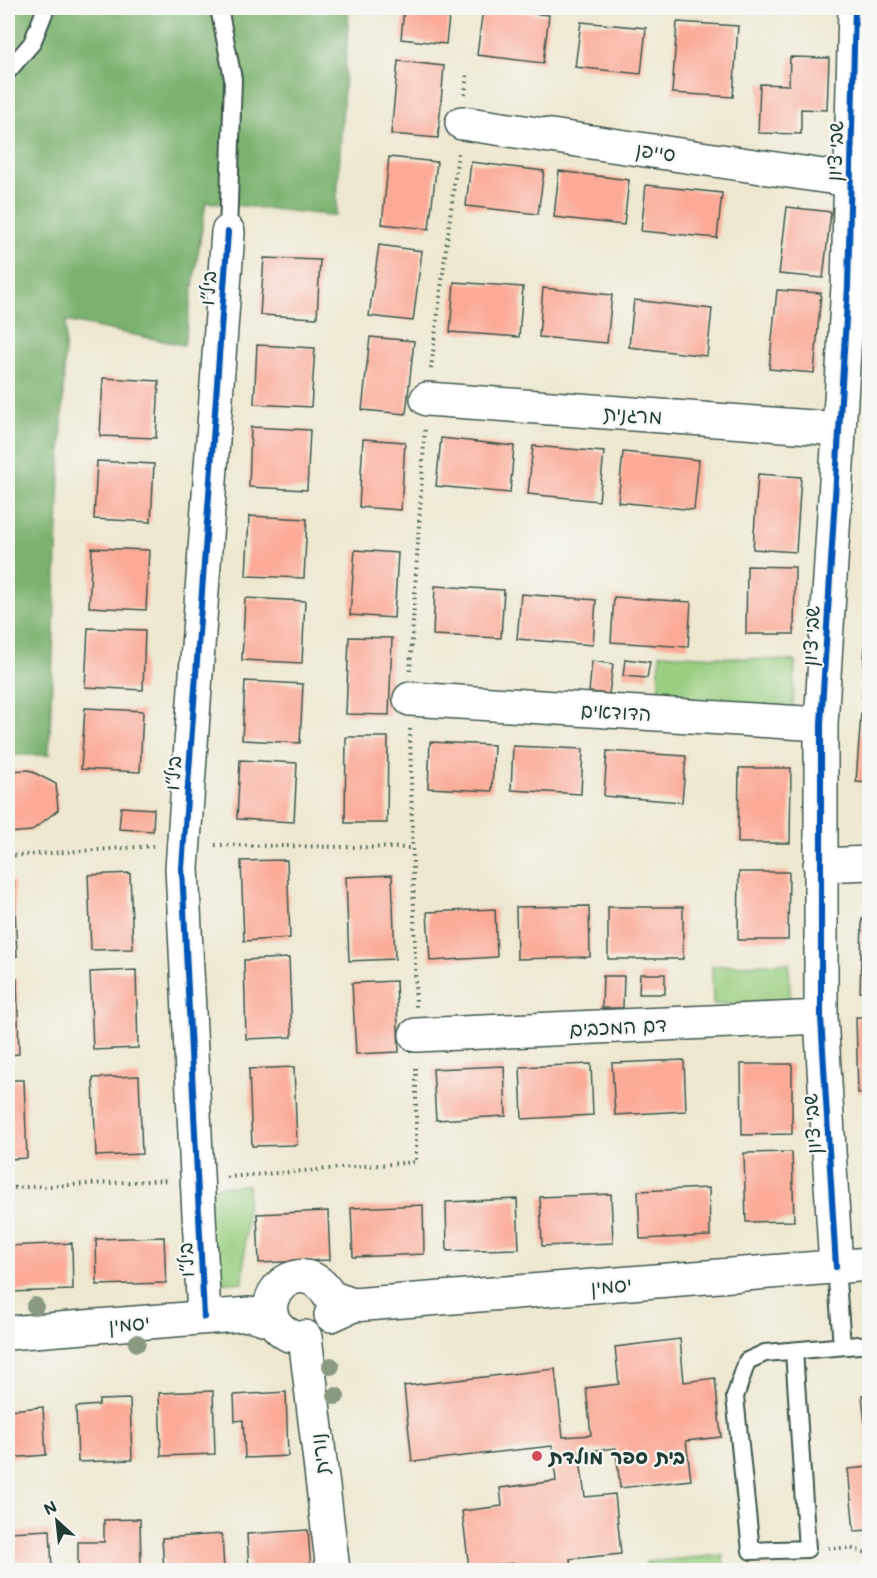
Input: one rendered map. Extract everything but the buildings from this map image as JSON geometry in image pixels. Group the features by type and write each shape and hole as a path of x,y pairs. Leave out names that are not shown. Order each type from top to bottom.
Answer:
{"street":[{"name":"שבי ציון","path":"836,1267 821,1017 821,724 839,429 859,287 850,180 855,8"},
{"name":"סייפן","path":"462,123 850,180"},
{"name":"ביל״ו","path":"204,1317 182,868 228,232"},
{"name":"מרגנית","path":"427,399 839,429"},
{"name":"הדודאים","path":"410,699 821,724"},
{"path":"820,865 870,863"},
{"name":"דם המכבים","path":"416,1035 821,1017"},
{"name":"יסמין","path":"338,1306 870,1264"},
{"path":"298,1276 318,1281 338,1306 321,1330 305,1337 287,1334 265,1312 280,1285 298,1276"},
{"name":"יסמין","path":"8,1333 265,1312"},
{"name":"נורית","path":"305,1337 333,1570"}],"lane":[{"path":"8,71 32,43 46,8"},
{"path":"219,8 233,80 228,232"},
{"path":"836,1267 842,1346"},
{"path":"794,1351 807,1549 751,1551 735,1396 747,1361 765,1353 870,1344"}],"path":[{"path":"416,1162 411,646 427,399 467,73"},
{"path":"850,1548 870,1554"}],"green space":[{"path":"8,8 349,8 336,216 206,202 184,345 66,321 49,755 8,755"},
{"path":"660,654 795,661 793,708 658,701"},
{"path":"789,963 790,1002 713,1004 712,966"},
{"path":"248,1185 243,1283 224,1282 208,1256 205,1187"},
{"path":"723,1555 724,1570 646,1570 646,1562"}],"cycle path":[{"path":"836,1267 821,1017 821,724 848,286 855,8"},
{"path":"204,1317 182,868 228,232"}],"place":[{"name":"בית ספר מולדת","path":"537,1456"}]}
